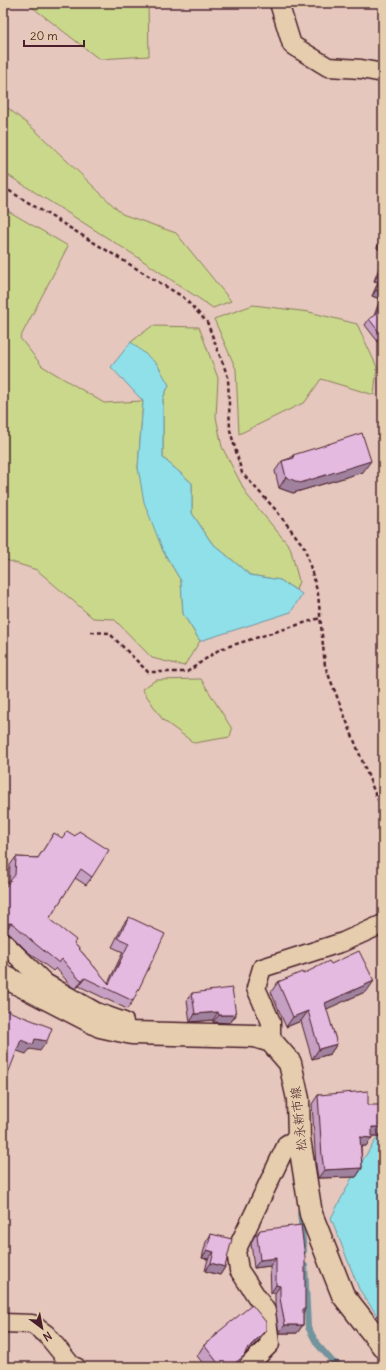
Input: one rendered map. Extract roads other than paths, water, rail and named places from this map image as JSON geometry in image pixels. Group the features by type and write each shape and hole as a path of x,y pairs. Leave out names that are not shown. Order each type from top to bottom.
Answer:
{"main road":[{"path":"3,976 100,1026 132,1033 255,1036 271,1041"},
{"name":"松永新市線","path":"271,1041 290,1063 298,1099 299,1138 312,1214 343,1295 383,1346"}],"street":[{"path":"279,3 292,46 328,67 361,69 383,73"},
{"path":"271,1041 271,1022 256,988 262,968 343,942 383,924"},
{"path":"3,942 45,983 96,1012 124,1022 124,1031"},
{"path":"247,1367 270,1344 266,1311 239,1270 236,1251 287,1144 299,1138"},
{"path":"3,1323 32,1324 46,1334 72,1366 76,1367"}],"water":[{"path":"131,342 157,364 169,385 163,398 163,458 192,483 192,513 211,542 250,575 280,580 302,594 291,612 200,641 183,614 181,581 163,551 144,502 138,468 143,401 111,367"},
{"path":"383,1133 383,1324 359,1289 331,1218 355,1172 377,1138"}],"waterway":[{"path":"300,1212 304,1251"},
{"path":"305,1266 308,1327 317,1344 333,1362 345,1367"}]}
